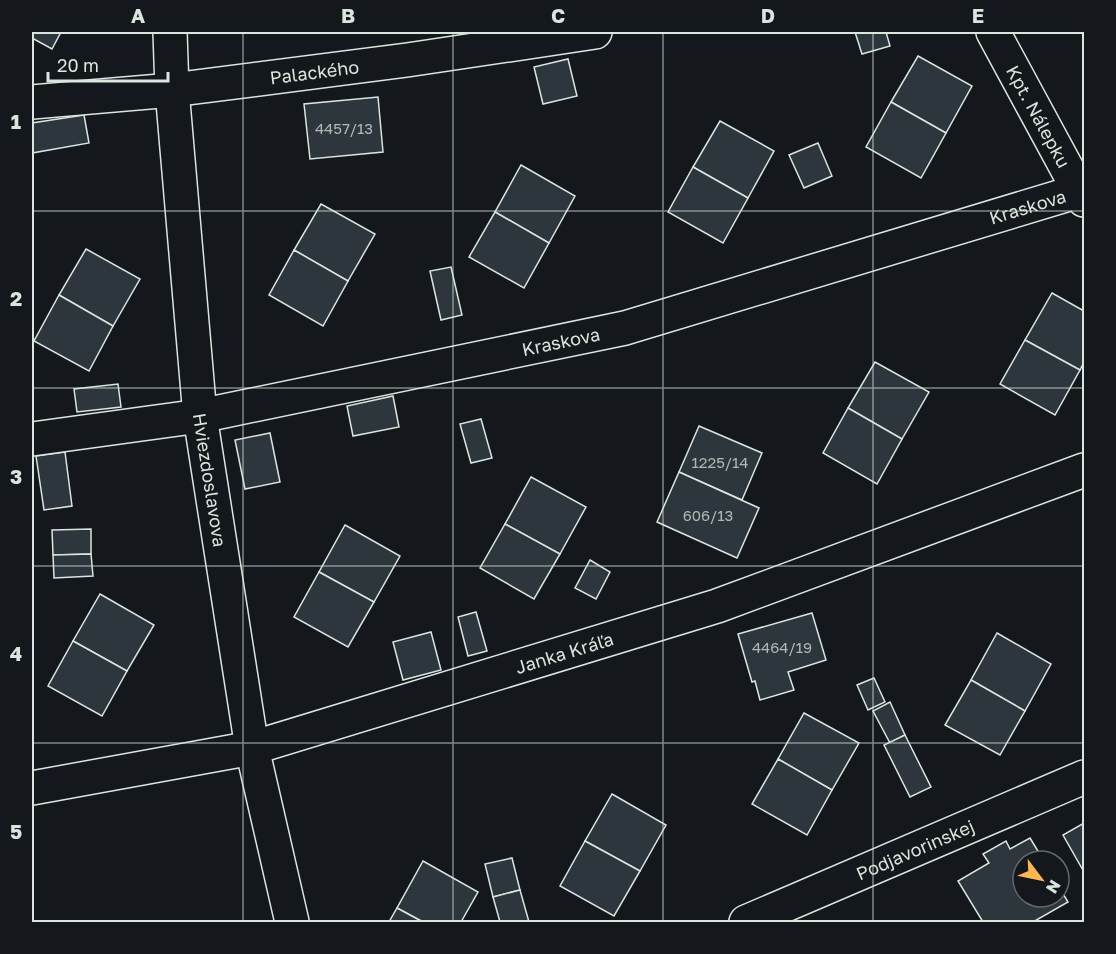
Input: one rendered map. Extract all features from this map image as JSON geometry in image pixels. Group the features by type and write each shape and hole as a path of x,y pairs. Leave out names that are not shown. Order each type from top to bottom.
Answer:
{"street":[{"name":"Hviezdoslavova","path":"170,32 172,90 201,416 252,748 292,922"},
{"name":"Palackého","path":"32,102 172,90 595,32"},
{"name":"Kpt. Nálepku","path":"993,32 1082,196"},
{"name":"Kraskova","path":"32,439 201,416 625,328 1082,196"},
{"name":"Janka Kráľa","path":"32,788 252,748 717,606 1084,470"},
{"name":"Podjavorinskej","path":"746,922 1084,777"}],"building":[{"path":"32,32 61,32 52,49 32,38"},
{"path":"855,32 886,32 890,46 862,54"},
{"path":"918,56 972,86 946,133 891,102"},
{"path":"568,59 577,96 543,104 534,67"},
{"path":"378,97 383,152 310,159 304,104"},
{"path":"891,102 946,133 921,178 866,147"},
{"path":"84,115 89,143 32,153 32,123"},
{"path":"720,121 774,151 748,198 693,167"},
{"path":"818,143 832,176 804,188 789,155"},
{"path":"521,165 575,196 549,243 495,212"},
{"path":"693,167 748,198 723,243 668,212"},
{"path":"321,204 375,234 348,281 294,250"},
{"path":"495,212 549,243 524,288 469,257"},
{"path":"86,249 140,279 113,326 59,295"},
{"path":"294,250 348,281 323,326 269,295"},
{"path":"451,267 462,315 441,320 430,271"},
{"path":"1052,293 1084,311 1084,362 1080,370 1025,340"},
{"path":"59,295 113,326 89,371 34,341"},
{"path":"1025,340 1080,370 1055,415 1000,384"},
{"path":"875,362 929,392 902,439 848,408"},
{"path":"118,384 121,407 77,412 74,389"},
{"path":"393,396 399,427 353,436 347,406"},
{"path":"848,408 902,439 877,484 823,453"},
{"path":"481,419 492,458 471,463 460,424"},
{"path":"699,426 762,453 742,500 679,472"},
{"path":"270,433 280,482 245,489 235,440"},
{"path":"65,452 72,506 44,510 36,456"},
{"path":"679,472 759,508 737,558 657,522"},
{"path":"531,477 586,507 560,554 505,524"},
{"path":"505,524 560,554 534,599 480,568"},
{"path":"345,525 400,556 374,602 319,572"},
{"path":"91,529 91,554 53,555 52,530"},
{"path":"91,554 93,576 54,578 53,555"},
{"path":"590,560 610,572 596,599 575,588"},
{"path":"319,572 374,602 348,647 294,617"},
{"path":"100,594 154,625 127,671 73,641"},
{"path":"476,612 487,651 468,656 458,617"},
{"path":"812,613 826,660 788,672 794,690 760,700 755,681 752,682 738,634"},
{"path":"431,632 441,670 403,680 393,642"},
{"path":"997,633 1051,664 1025,711 971,680"},
{"path":"73,641 127,671 102,716 48,686"},
{"path":"874,678 885,702 868,710 857,685"},
{"path":"971,680 1025,711 1000,755 945,725"},
{"path":"890,702 905,735 890,743 873,711"},
{"path":"804,713 859,743 832,790 778,759"},
{"path":"905,735 931,787 910,797 884,745"},
{"path":"778,759 832,790 807,835 752,804"},
{"path":"612,794 666,825 640,871 585,841"},
{"path":"1084,823 1084,872 1071,849 1063,835"},
{"path":"1030,838 1037,849 1011,849 1011,909 1056,909 1033,922 983,922 958,881 989,863 983,854 1006,841 1010,849"},
{"path":"585,841 640,871 614,916 560,886"},
{"path":"512,858 520,890 493,897 485,864"},
{"path":"423,861 478,892 461,922 423,922 397,908"},
{"path":"520,890 529,922 500,922 493,897"},
{"path":"397,908 423,922 389,922"}]}
